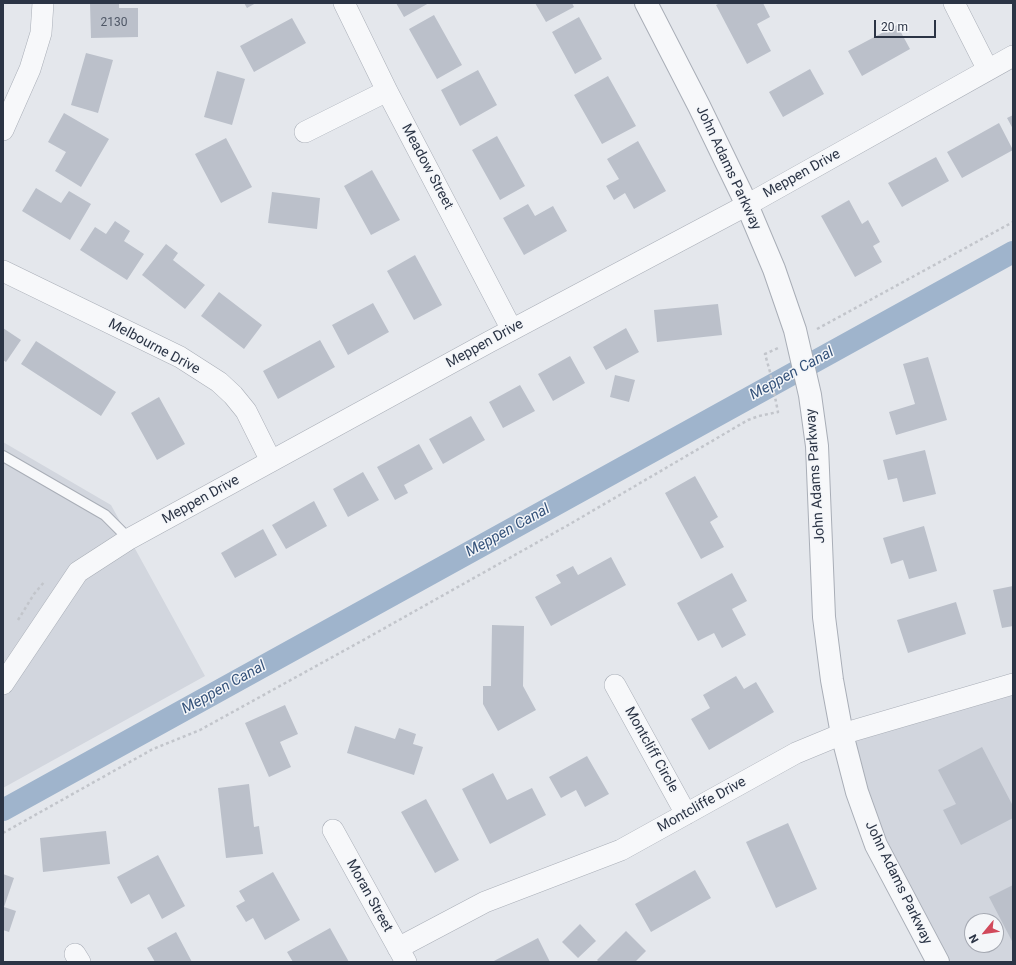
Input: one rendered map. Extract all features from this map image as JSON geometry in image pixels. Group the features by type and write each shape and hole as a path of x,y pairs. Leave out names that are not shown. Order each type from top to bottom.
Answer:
{"street":[{"path":"3,130 30,69 41,33 43,3"},
{"name":"Meadow Street","path":"344,3 387,91 512,330"},
{"name":"John Adams Parkway","path":"646,3 699,106 747,205 774,269 795,330 808,384 817,446 824,617 832,680 842,734 856,792 876,845 938,962"},
{"path":"954,3 988,70"},
{"name":"Meppen Drive","path":"3,684 78,572 129,539 512,330 747,205 1013,56"},
{"path":"305,132 387,91"},
{"name":"Melbourne Drive","path":"3,271 180,357 219,382 233,395 246,411 270,461"},
{"name":"Montcliffe Drive","path":"402,955 485,902 621,850 796,753 842,734 1013,684"},
{"name":"Montcliff Circle","path":"615,685 686,814"},
{"name":"Moran Street","path":"333,830 402,955"}],"lane":[{"path":"3,456 105,515 129,539"}],"path":[{"path":"820,327 1013,222"},
{"path":"3,833 153,749 200,730 367,638 570,524 748,420 778,412 778,404 765,354 772,351"}],"shaded area":[{"path":"3,442 111,505 205,676 3,788"},
{"path":"1013,684 1013,962 938,962 876,845 842,734"}],"building":[{"path":"90,3 119,3 119,8 138,8 138,37 91,38"},
{"path":"244,3 256,3 247,8"},
{"path":"396,3 429,3 404,17"},
{"path":"535,3 572,3 574,7 546,22"},
{"path":"720,3 763,3 770,17 757,24 771,51 747,64 716,5"},
{"path":"434,15 462,65 437,79 409,29"},
{"path":"579,17 602,59 575,74 552,32"},
{"path":"292,18 306,43 254,72 240,46"},
{"path":"897,25 910,49 862,76 848,51"},
{"path":"86,53 113,60 98,113 71,105"},
{"path":"810,69 824,94 783,117 769,92"},
{"path":"478,70 497,105 460,126 441,90"},
{"path":"217,71 245,79 232,125 204,117"},
{"path":"608,76 636,126 602,144 574,95"},
{"path":"64,113 109,139 81,187 55,171 66,152 48,142"},
{"path":"1013,115 1013,129 1007,118"},
{"path":"999,123 1013,150 962,178 947,152"},
{"path":"497,136 525,186 500,200 472,150"},
{"path":"226,138 252,187 221,203 195,154"},
{"path":"638,141 666,191 634,209 625,193 614,200 606,186 619,179 607,159"},
{"path":"936,157 949,181 902,207 888,183"},
{"path":"372,170 400,220 371,235 344,186"},
{"path":"36,188 61,203 69,191 91,204 70,240 22,211"},
{"path":"272,192 320,198 317,229 268,223"},
{"path":"849,200 862,224 868,220 880,242 873,246 882,262 855,277 821,216"},
{"path":"528,204 535,216 553,206 567,231 524,255 503,218"},
{"path":"115,221 130,231 124,241 144,254 127,280 80,250 95,227 106,234"},
{"path":"166,244 178,253 173,260 205,285 185,309 142,275"},
{"path":"415,255 442,305 414,320 387,271"},
{"path":"219,292 262,325 244,349 201,316"},
{"path":"373,303 389,332 348,355 332,325"},
{"path":"718,304 722,335 657,342 654,310"},
{"path":"3,328 21,340 6,362 3,360"},
{"path":"626,328 639,352 606,370 593,347"},
{"path":"320,340 335,367 278,399 263,371"},
{"path":"36,341 116,392 101,416 21,364"},
{"path":"570,356 585,383 553,401 538,374"},
{"path":"928,357 947,420 896,435 889,412 915,404 903,364"},
{"path":"615,375 635,380 629,402 610,397"},
{"path":"520,385 535,411 503,428 489,402"},
{"path":"159,397 185,444 157,460 131,413"},
{"path":"471,416 485,440 443,464 429,439"},
{"path":"419,444 433,469 404,485 408,493 395,500 377,467"},
{"path":"925,450 936,494 903,502 897,478 888,480 883,460"},
{"path":"363,472 379,500 348,517 333,489"},
{"path":"695,476 718,517 710,522 724,547 701,559 665,493"},
{"path":"314,501 327,526 286,549 272,525"},
{"path":"924,526 937,571 909,579 903,560 891,564 883,538"},
{"path":"263,529 277,555 235,578 221,553"},
{"path":"611,557 626,585 551,626 535,597 561,583 556,575 573,566 578,575"},
{"path":"732,573 747,601 732,609 746,635 722,648 714,633 698,641 677,603"},
{"path":"1013,586 1013,626 1002,628 993,590"},
{"path":"956,602 966,634 908,653 897,620"},
{"path":"492,625 524,626 523,686 536,710 498,731 483,704 483,686 491,686"},
{"path":"736,676 744,689 756,682 774,712 709,750 691,719 710,708 703,695"},
{"path":"285,705 298,734 280,742 291,767 269,777 245,723"},
{"path":"355,726 395,739 399,728 416,734 413,744 423,747 414,775 347,753"},
{"path":"982,747 1013,806 1013,818 961,845 943,810 956,804 938,770"},
{"path":"587,756 609,794 585,807 576,790 561,798 549,777"},
{"path":"493,773 507,800 532,788 546,815 490,844 462,789"},
{"path":"249,784 254,827 259,826 263,854 226,858 218,788"},
{"path":"426,799 459,860 435,873 401,812"},
{"path":"788,823 817,889 776,908 746,842"},
{"path":"106,831 110,864 43,872 40,838"},
{"path":"158,855 185,906 162,919 149,894 131,904 117,877"},
{"path":"695,870 711,898 651,932 635,904"},
{"path":"273,872 300,920 265,940 253,918 246,922 236,906 245,901 239,891"},
{"path":"3,874 14,878 4,907 16,911 9,932 3,930"},
{"path":"1013,885 1013,943 1004,926 1004,913 997,913 989,897"},
{"path":"580,924 596,941 578,958 562,942"},
{"path":"330,928 349,962 293,962 287,952"},
{"path":"626,931 646,951 635,962 599,962 597,960"},
{"path":"176,932 192,962 155,962 147,948"},
{"path":"538,938 550,962 492,962"}],"waterway":[{"name":"Meppen Canal","path":"3,810 1013,252"}]}
